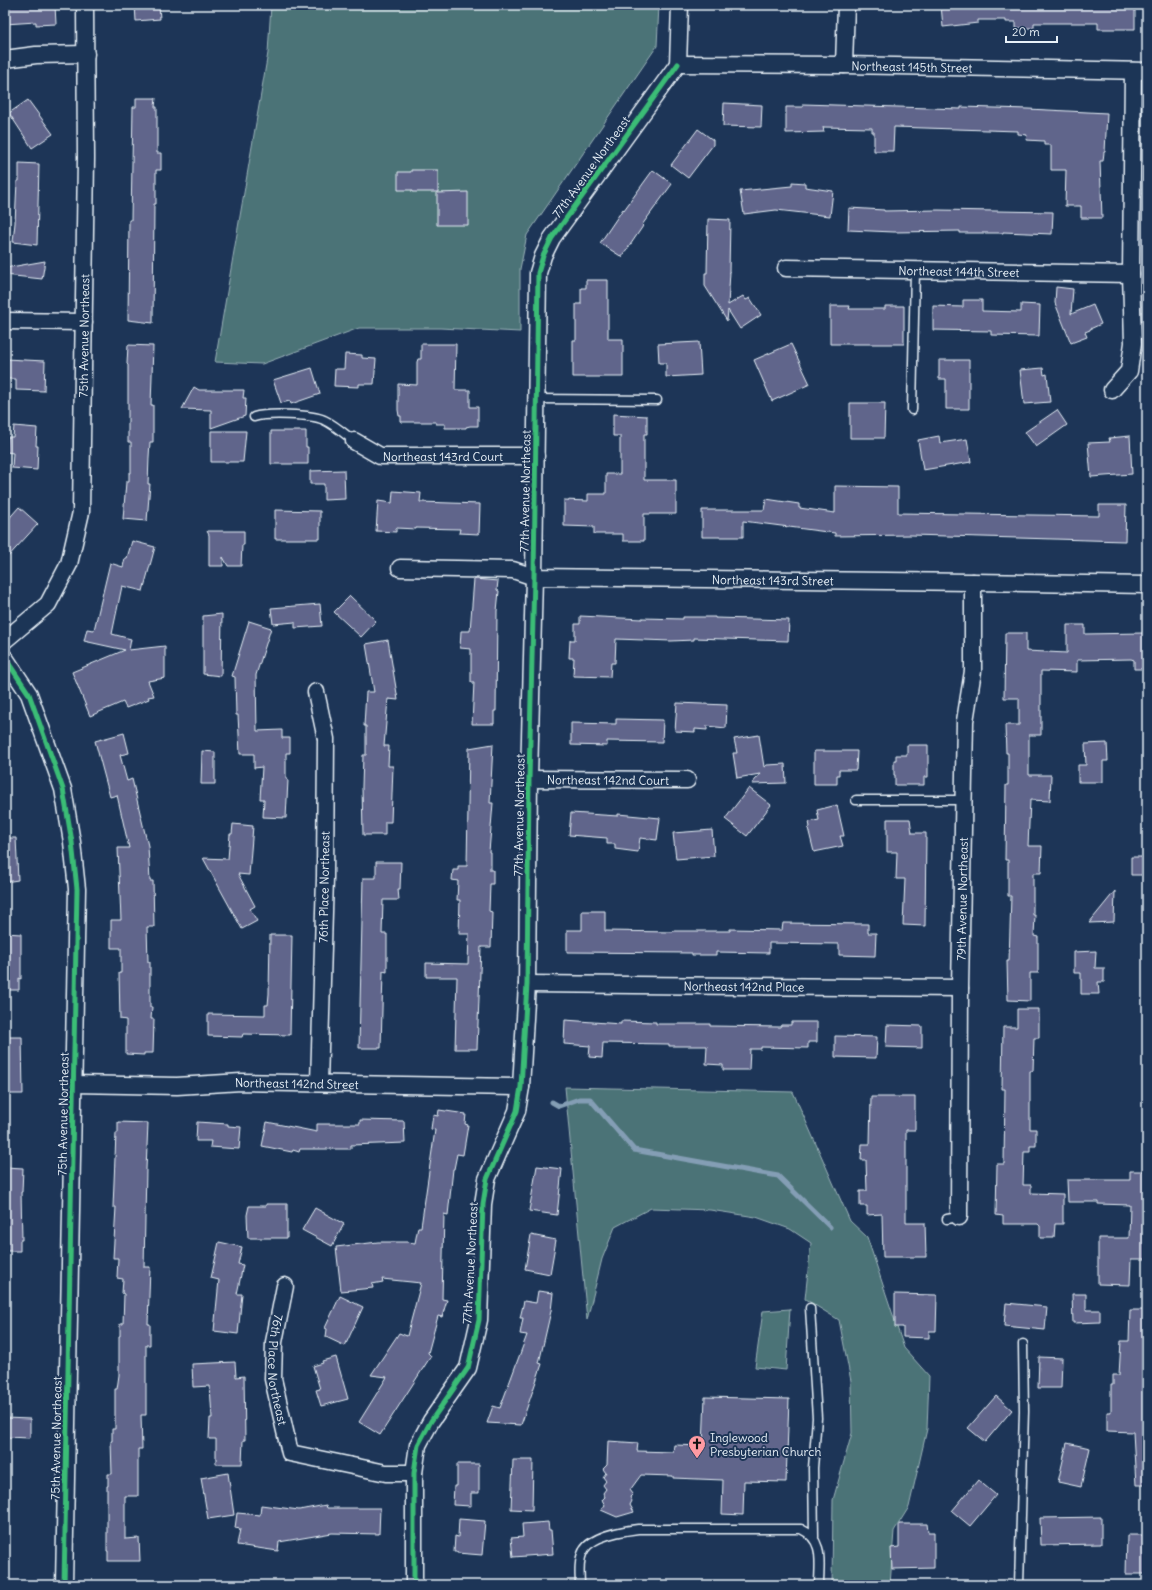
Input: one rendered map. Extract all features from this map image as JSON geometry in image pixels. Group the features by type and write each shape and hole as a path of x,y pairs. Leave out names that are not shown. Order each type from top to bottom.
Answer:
{"street":[{"name":"75th Avenue Northeast","path":"5,640 48,604 69,564 81,512 84,322 85,5"},
{"path":"678,64 680,5"},
{"path":"844,65 846,5"},
{"path":"5,59 36,55 86,54"},
{"name":"Northeast 145th Street","path":"678,64 844,65 1140,71"},
{"name":"77th Avenue Northeast","path":"414,1585 414,1473 418,1445 431,1421 468,1368 479,1320 483,1204 487,1179 517,1111 521,1087 527,984 538,273 543,256 552,238 678,64"},
{"path":"1112,390 1129,371 1133,343 1132,274 1140,71"},
{"name":"Northeast 144th Street","path":"786,268 1132,274"},
{"path":"5,321 84,322"},
{"name":"Northeast 143rd Court","path":"354,441 380,456 536,456"},
{"name":"Northeast 143rd Street","path":"400,568 513,570 534,577 1147,585"},
{"name":"79th Avenue Northeast","path":"953,1218 960,988 964,721 973,671 973,582"},
{"name":"75th Avenue Northeast","path":"5,658 29,694 63,789 72,842 77,889 64,1585"},
{"name":"76th Place Northeast","path":"316,692 326,739 325,878 319,1083"},
{"name":"Northeast 142nd Court","path":"529,779 687,780"},
{"name":"Northeast 142nd Place","path":"527,984 960,988"},
{"name":"Northeast 142nd Street","path":"74,1084 177,1086 241,1082 521,1087"},
{"name":"76th Place Northeast","path":"285,1286 274,1342 272,1379 290,1453 386,1473 414,1473"}],"lane":[{"path":"912,410 915,270"},
{"path":"537,399 657,400"},
{"path":"254,417 262,415 294,415 324,419 354,441"},
{"path":"856,800 963,800"},
{"path":"810,1308 817,1418 813,1468 814,1537 819,1553 819,1585"},
{"path":"1020,1585 1024,1411 1022,1344"},
{"path":"580,1585 580,1563 585,1547 598,1539 620,1531 638,1528 793,1528 801,1529 814,1537"}],"green space":[{"path":"271,5 659,5 657,46 527,235 520,269 520,332 440,328 359,328 262,364 215,362 268,53"},
{"path":"565,1087 793,1092 850,1221 867,1237 904,1348 929,1376 927,1429 909,1507 894,1531 890,1585 832,1585 833,1500 852,1433 851,1381 839,1320 805,1299 811,1243 790,1229 756,1217 710,1210 651,1208 615,1227 602,1259 587,1320"},
{"path":"790,1309 786,1370 755,1367 763,1311"}],"building":[{"path":"5,5 55,5 56,24 36,25 36,22 5,24"},
{"path":"135,5 159,5 160,19 136,21"},
{"path":"941,5 1135,5 1135,29 1098,29 1098,23 1034,23 1034,28 1016,28 1016,22 1006,22 1006,20 978,20 978,23 943,27"},
{"path":"136,98 156,98 157,153 161,153 161,170 156,170 156,204 154,204 153,323 128,320 129,220 131,220 133,107 136,107"},
{"path":"28,100 53,134 32,148 9,113"},
{"path":"724,103 762,105 761,127 723,126"},
{"path":"803,104 961,109 961,107 1107,113 1105,152 1103,161 1100,161 1102,218 1081,218 1081,206 1065,206 1066,170 1051,170 1051,145 1044,145 1044,141 1026,140 1027,135 1018,134 1018,131 894,127 893,151 874,151 874,132 872,132 872,128 823,127 824,132 786,133 786,107 803,107"},
{"path":"698,129 713,140 713,145 688,178 671,165"},
{"path":"19,163 39,164 37,245 13,242 17,181 19,181"},
{"path":"411,170 438,170 438,192 412,192 412,190 398,190 398,172 411,172"},
{"path":"653,170 672,184 642,225 643,226 622,257 600,243 623,209 624,210"},
{"path":"792,182 805,183 805,187 833,191 830,216 776,210 744,214 740,191 792,186"},
{"path":"468,192 468,225 437,225 437,193"},
{"path":"849,208 884,211 938,210 1053,212 1052,234 848,230"},
{"path":"708,219 730,220 730,272 728,305 743,296 746,300 750,298 761,315 740,329 728,310 727,321 705,286 705,273 707,273"},
{"path":"45,261 42,279 5,275 5,268"},
{"path":"586,280 608,280 608,339 623,339 623,377 573,377 573,340 576,340 576,304 581,304 581,288 586,288"},
{"path":"1056,287 1073,289 1071,314 1093,305 1101,324 1085,332 1087,337 1071,343 1055,303"},
{"path":"963,300 982,300 982,311 1021,312 1021,304 1040,305 1039,336 991,335 991,331 933,330 933,306 963,307"},
{"path":"830,306 850,306 849,309 885,309 885,306 904,306 904,344 830,344"},
{"path":"699,342 701,375 666,377 666,363 659,363 658,344"},
{"path":"421,344 456,344 455,390 470,390 470,407 478,407 478,426 470,426 466,428 445,428 445,424 436,424 436,422 401,422 401,416 399,416 398,410 398,384 417,385 417,362 418,359 421,359"},
{"path":"791,344 810,384 772,401 754,360"},
{"path":"128,345 153,346 151,405 153,405 153,442 150,442 148,484 150,484 147,521 123,519 126,482 129,482 129,473 131,473 131,442 128,442"},
{"path":"345,354 362,355 362,358 376,359 374,384 359,384 359,387 334,386 335,369 344,369"},
{"path":"5,359 45,361 44,391 16,390 16,379 5,379"},
{"path":"939,360 969,360 969,409 946,409 946,379 939,379"},
{"path":"312,368 320,394 291,404 290,401 281,403 273,380"},
{"path":"1043,368 1044,375 1047,374 1050,402 1024,404 1020,370"},
{"path":"194,387 199,390 244,390 243,398 246,398 245,416 211,428 211,410 182,409"},
{"path":"850,403 885,403 884,438 850,438"},
{"path":"1057,410 1067,425 1036,447 1025,432"},
{"path":"613,414 647,416 647,434 644,434 644,480 676,480 676,514 644,514 644,541 623,541 623,534 594,534 594,527 564,526 564,500 588,501 588,494 606,494 606,474 620,474 620,436 613,436"},
{"path":"14,426 37,428 37,470 12,468 13,453 7,452 8,437 13,437"},
{"path":"211,431 246,431 243,462 211,462"},
{"path":"271,431 306,431 308,464 271,464"},
{"path":"939,436 940,443 967,439 971,462 923,470 918,440"},
{"path":"1130,436 1132,474 1091,477 1088,443 1110,442 1109,438"},
{"path":"344,470 345,499 324,500 324,484 310,484 310,471"},
{"path":"835,486 898,487 898,513 1099,516 1099,505 1126,505 1125,541 911,535 835,536 835,533 743,521 743,537 702,537 702,510 764,510 766,499 799,504 799,508 835,513"},
{"path":"393,491 421,493 420,502 480,504 479,534 459,533 460,529 396,528 396,532 376,531 378,501 392,503"},
{"path":"19,507 38,524 5,560 5,523"},
{"path":"275,510 320,511 320,539 275,539"},
{"path":"207,531 244,531 241,566 228,566 223,557 223,566 209,566 209,535"},
{"path":"132,541 155,547 143,591 122,586 112,634 131,639 129,650 165,646 165,678 148,681 154,696 148,697 149,699 126,708 123,702 90,716 72,672 125,650 84,641 87,629 94,630 110,563 123,567"},
{"path":"474,579 498,581 496,711 494,711 494,724 472,724 474,682 471,682 471,649 460,648 461,631 470,631"},
{"path":"350,596 376,621 361,637 334,612"},
{"path":"320,604 322,626 295,628 295,622 273,624 271,608"},
{"path":"222,614 221,676 203,674 203,616"},
{"path":"580,616 642,619 715,617 789,620 788,641 694,638 694,640 671,641 616,639 615,663 611,663 610,677 573,676 574,658 569,658 570,640 575,640 575,624 580,624"},
{"path":"249,621 271,628 256,675 257,731 282,730 282,738 290,738 290,753 286,753 286,779 288,780 286,818 263,817 264,799 260,799 262,767 254,768 254,754 240,754 238,715 236,715 235,677 232,676"},
{"path":"1067,625 1085,625 1085,634 1143,633 1143,635 1147,635 1147,669 1134,669 1134,660 1131,659 1077,660 1077,672 1041,671 1041,735 1029,735 1029,775 1051,775 1050,801 1030,800 1028,846 1042,846 1041,873 1033,873 1033,915 1035,915 1034,936 1038,937 1038,973 1030,973 1030,1001 1008,1000 1007,961 1009,961 1011,896 1008,896 1008,860 1005,860 1008,753 1006,753 1005,725 1019,725 1019,698 1004,698 1005,633 1026,633 1026,651 1067,653"},
{"path":"388,640 398,700 388,699 384,746 389,746 388,766 393,766 391,822 385,822 385,835 363,835 362,787 363,755 366,755 366,726 364,726 366,692 374,692 366,644"},
{"path":"677,703 727,705 726,728 707,726 707,730 695,729 695,732 675,731"},
{"path":"616,719 663,720 662,742 607,741 607,746 571,745 571,723 616,724"},
{"path":"124,733 129,753 120,755 127,781 132,779 148,846 150,881 153,881 154,927 147,927 148,962 150,962 150,1007 152,1007 151,1019 154,1019 153,1053 144,1053 144,1055 126,1054 126,1020 120,1019 119,973 121,973 121,948 111,948 111,920 121,920 118,848 129,848 117,795 110,797 95,741"},
{"path":"759,735 764,767 767,765 785,764 786,783 752,784 760,774 737,778 733,753 737,753 734,739"},
{"path":"1107,743 1108,761 1103,761 1103,782 1078,782 1078,765 1086,765 1085,744"},
{"path":"493,744 490,803 493,803 489,852 490,870 493,870 493,884 490,884 489,911 492,912 491,947 481,947 477,1049 455,1049 457,977 426,977 426,963 468,964 469,934 459,934 460,900 457,900 458,881 452,880 453,870 458,870 458,866 467,866 469,748"},
{"path":"907,745 928,745 928,777 924,777 924,785 895,785 894,760 896,760 896,755 907,755"},
{"path":"202,751 215,752 215,784 201,784"},
{"path":"814,751 857,751 856,770 839,770 839,775 837,775 837,784 814,784"},
{"path":"749,788 771,805 747,836 725,819"},
{"path":"837,805 844,836 840,836 843,846 814,852 808,828 810,827 809,822 819,820 817,810"},
{"path":"571,813 618,816 618,814 660,818 657,840 640,838 638,852 615,849 615,844 607,844 607,838 569,835"},
{"path":"887,819 910,819 912,833 926,833 925,926 903,925 905,879 896,879 897,852 887,852"},
{"path":"233,824 253,826 249,875 238,874 255,906 250,909 257,921 242,929 203,858 228,859 230,834 232,834"},
{"path":"712,830 714,856 676,859 673,833"},
{"path":"5,838 16,838 18,880 5,882"},
{"path":"1131,857 1147,857 1147,875 1131,875"},
{"path":"376,862 401,862 400,889 398,889 399,900 383,900 382,934 387,934 387,972 383,971 381,1048 359,1048 363,878 376,878"},
{"path":"1115,891 1114,922 1089,923"},
{"path":"582,911 605,911 605,931 673,932 730,931 730,929 782,930 783,923 868,924 868,933 876,933 875,956 839,955 839,944 769,943 769,953 716,952 716,955 692,955 692,953 567,952 567,930 582,930"},
{"path":"5,933 21,934 21,979 19,978 19,990 5,990"},
{"path":"270,935 292,935 290,1035 243,1034 242,1037 208,1036 208,1014 265,1015 265,1005 268,1005 269,994"},
{"path":"1096,951 1095,968 1104,968 1104,982 1098,982 1099,994 1081,994 1081,973 1074,973 1074,952"},
{"path":"1017,1009 1039,1009 1039,1038 1034,1038 1033,1071 1030,1071 1030,1129 1036,1129 1036,1146 1030,1146 1030,1152 1024,1152 1023,1185 1031,1185 1031,1193 1063,1194 1063,1224 1055,1224 1054,1238 1040,1238 1040,1226 1038,1224 1003,1224 1003,1216 996,1215 997,1164 1004,1164 1005,1089 1002,1089 1003,1027 1017,1027"},
{"path":"565,1020 621,1024 621,1021 656,1022 656,1024 710,1024 710,1026 780,1027 781,1025 791,1025 791,1022 817,1022 817,1042 808,1042 808,1048 761,1047 761,1049 750,1049 749,1070 723,1070 723,1065 706,1064 707,1046 603,1043 602,1058 589,1057 590,1046 564,1044"},
{"path":"887,1025 922,1026 922,1048 886,1047"},
{"path":"835,1036 877,1037 876,1058 835,1057"},
{"path":"5,1037 22,1037 23,1094 5,1094"},
{"path":"871,1097 915,1097 915,1130 906,1130 906,1223 925,1223 926,1257 883,1257 882,1214 867,1215 867,1206 860,1206 860,1191 867,1191 866,1160 861,1160 862,1144 870,1144"},
{"path":"439,1110 466,1114 465,1124 468,1125 463,1155 457,1154 453,1169 448,1215 444,1214 442,1299 447,1300 442,1317 438,1316 428,1353 431,1356 380,1435 359,1422 387,1377 371,1375 399,1333 407,1336 421,1283 382,1279 383,1282 372,1284 373,1288 341,1291 336,1247 378,1242 415,1243 418,1227 421,1227 435,1130 431,1129 433,1115 438,1116"},
{"path":"360,1120 404,1121 405,1143 351,1145 351,1149 300,1149 299,1152 262,1146 267,1122 317,1132 317,1124 360,1124"},
{"path":"118,1122 148,1123 144,1267 150,1267 148,1324 150,1324 150,1345 146,1345 146,1415 141,1415 142,1449 138,1449 138,1496 125,1496 125,1539 139,1538 140,1561 108,1561 107,1551 107,1486 108,1474 112,1474 111,1441 112,1429 115,1429 115,1389 117,1389 119,1375 119,1336 120,1324 123,1324 124,1294 122,1293 123,1279 117,1278 118,1258 113,1258 116,1207 113,1207 116,1133 118,1133"},
{"path":"197,1122 228,1124 228,1126 241,1127 239,1149 210,1147 211,1141 196,1141"},
{"path":"537,1166 562,1169 557,1215 529,1211"},
{"path":"5,1167 23,1168 21,1192 22,1240 20,1240 20,1251 5,1251"},
{"path":"1130,1171 1147,1171 1147,1259 1131,1259 1130,1285 1098,1284 1098,1238 1129,1238 1130,1205 1098,1204 1098,1202 1068,1202 1067,1180 1130,1180"},
{"path":"266,1204 287,1204 287,1238 248,1238 247,1215 249,1206 266,1206"},
{"path":"315,1208 344,1224 332,1246 302,1230"},
{"path":"531,1235 556,1240 550,1274 525,1269"},
{"path":"219,1242 242,1247 238,1264 243,1265 237,1294 242,1294 238,1334 214,1331 219,1280 211,1278"},
{"path":"538,1291 553,1293 551,1311 539,1363 542,1364 521,1425 487,1423 493,1406 500,1408 527,1335 520,1334 523,1318 520,1318 524,1301 536,1303"},
{"path":"895,1294 937,1295 936,1331 929,1331 929,1338 903,1337 903,1327 895,1327"},
{"path":"1072,1294 1086,1294 1086,1310 1100,1310 1100,1322 1073,1323"},
{"path":"340,1296 363,1307 345,1346 326,1337 327,1329 325,1328"},
{"path":"1006,1303 1047,1307 1045,1330 1004,1326"},
{"path":"1130,1310 1147,1310 1147,1485 1136,1485 1133,1432 1107,1431 1107,1412 1111,1412 1111,1385 1113,1385 1113,1375 1119,1375 1121,1341 1129,1341"},
{"path":"336,1357 348,1399 321,1406 316,1390 320,1389 313,1366 323,1363 322,1361"},
{"path":"1039,1357 1062,1358 1061,1388 1038,1388"},
{"path":"235,1362 236,1377 244,1376 245,1440 243,1440 242,1464 216,1464 216,1439 209,1439 210,1418 212,1418 210,1386 193,1387 192,1364"},
{"path":"996,1396 1012,1410 985,1442 968,1428"},
{"name":"Inglewood Presbyterian Church","path":"705,1397 789,1399 786,1482 744,1481 743,1515 722,1514 723,1480 641,1475 630,1490 633,1494 630,1497 632,1501 630,1505 634,1512 617,1517 601,1510 605,1505 602,1500 605,1497 603,1493 606,1489 603,1485 606,1481 603,1477 606,1473 603,1469 607,1465 608,1441 638,1443 637,1451 673,1452 674,1445 703,1446"},
{"path":"5,1418 30,1419 30,1438 5,1437"},
{"path":"1067,1443 1090,1448 1081,1487 1058,1482"},
{"path":"513,1460 533,1460 532,1510 511,1509"},
{"path":"457,1464 479,1464 479,1493 471,1493 471,1506 453,1505 454,1486 457,1486"},
{"path":"228,1473 234,1515 208,1519 201,1478"},
{"path":"978,1480 996,1495 970,1526 952,1511"},
{"path":"261,1505 299,1510 326,1505 327,1508 380,1508 379,1534 332,1533 279,1542 278,1551 237,1545 240,1529 235,1528 237,1513 260,1515"},
{"path":"1101,1517 1101,1544 1041,1545 1040,1518"},
{"path":"459,1519 485,1521 482,1555 454,1552 455,1536 458,1537"},
{"path":"548,1522 549,1530 551,1530 553,1554 513,1557 511,1538 523,1537 522,1524"},
{"path":"899,1524 927,1524 928,1532 934,1532 934,1568 892,1569 891,1548 899,1547"},
{"path":"1127,1535 1147,1535 1147,1574 1126,1574"}],"waterway":[{"path":"552,1102 559,1106 579,1099 590,1099 634,1150 778,1176 830,1227"}],"cycle path":[{"path":"414,1585 414,1473 418,1445 431,1421 468,1368 479,1320 483,1204 487,1179 517,1111 521,1087 527,984 538,273 543,256 552,238 678,64"},
{"path":"5,658 29,694 63,789 72,842 77,889 64,1585"}],"place":[{"name":"Inglewood Presbyterian Church","path":"697,1459"}]}
